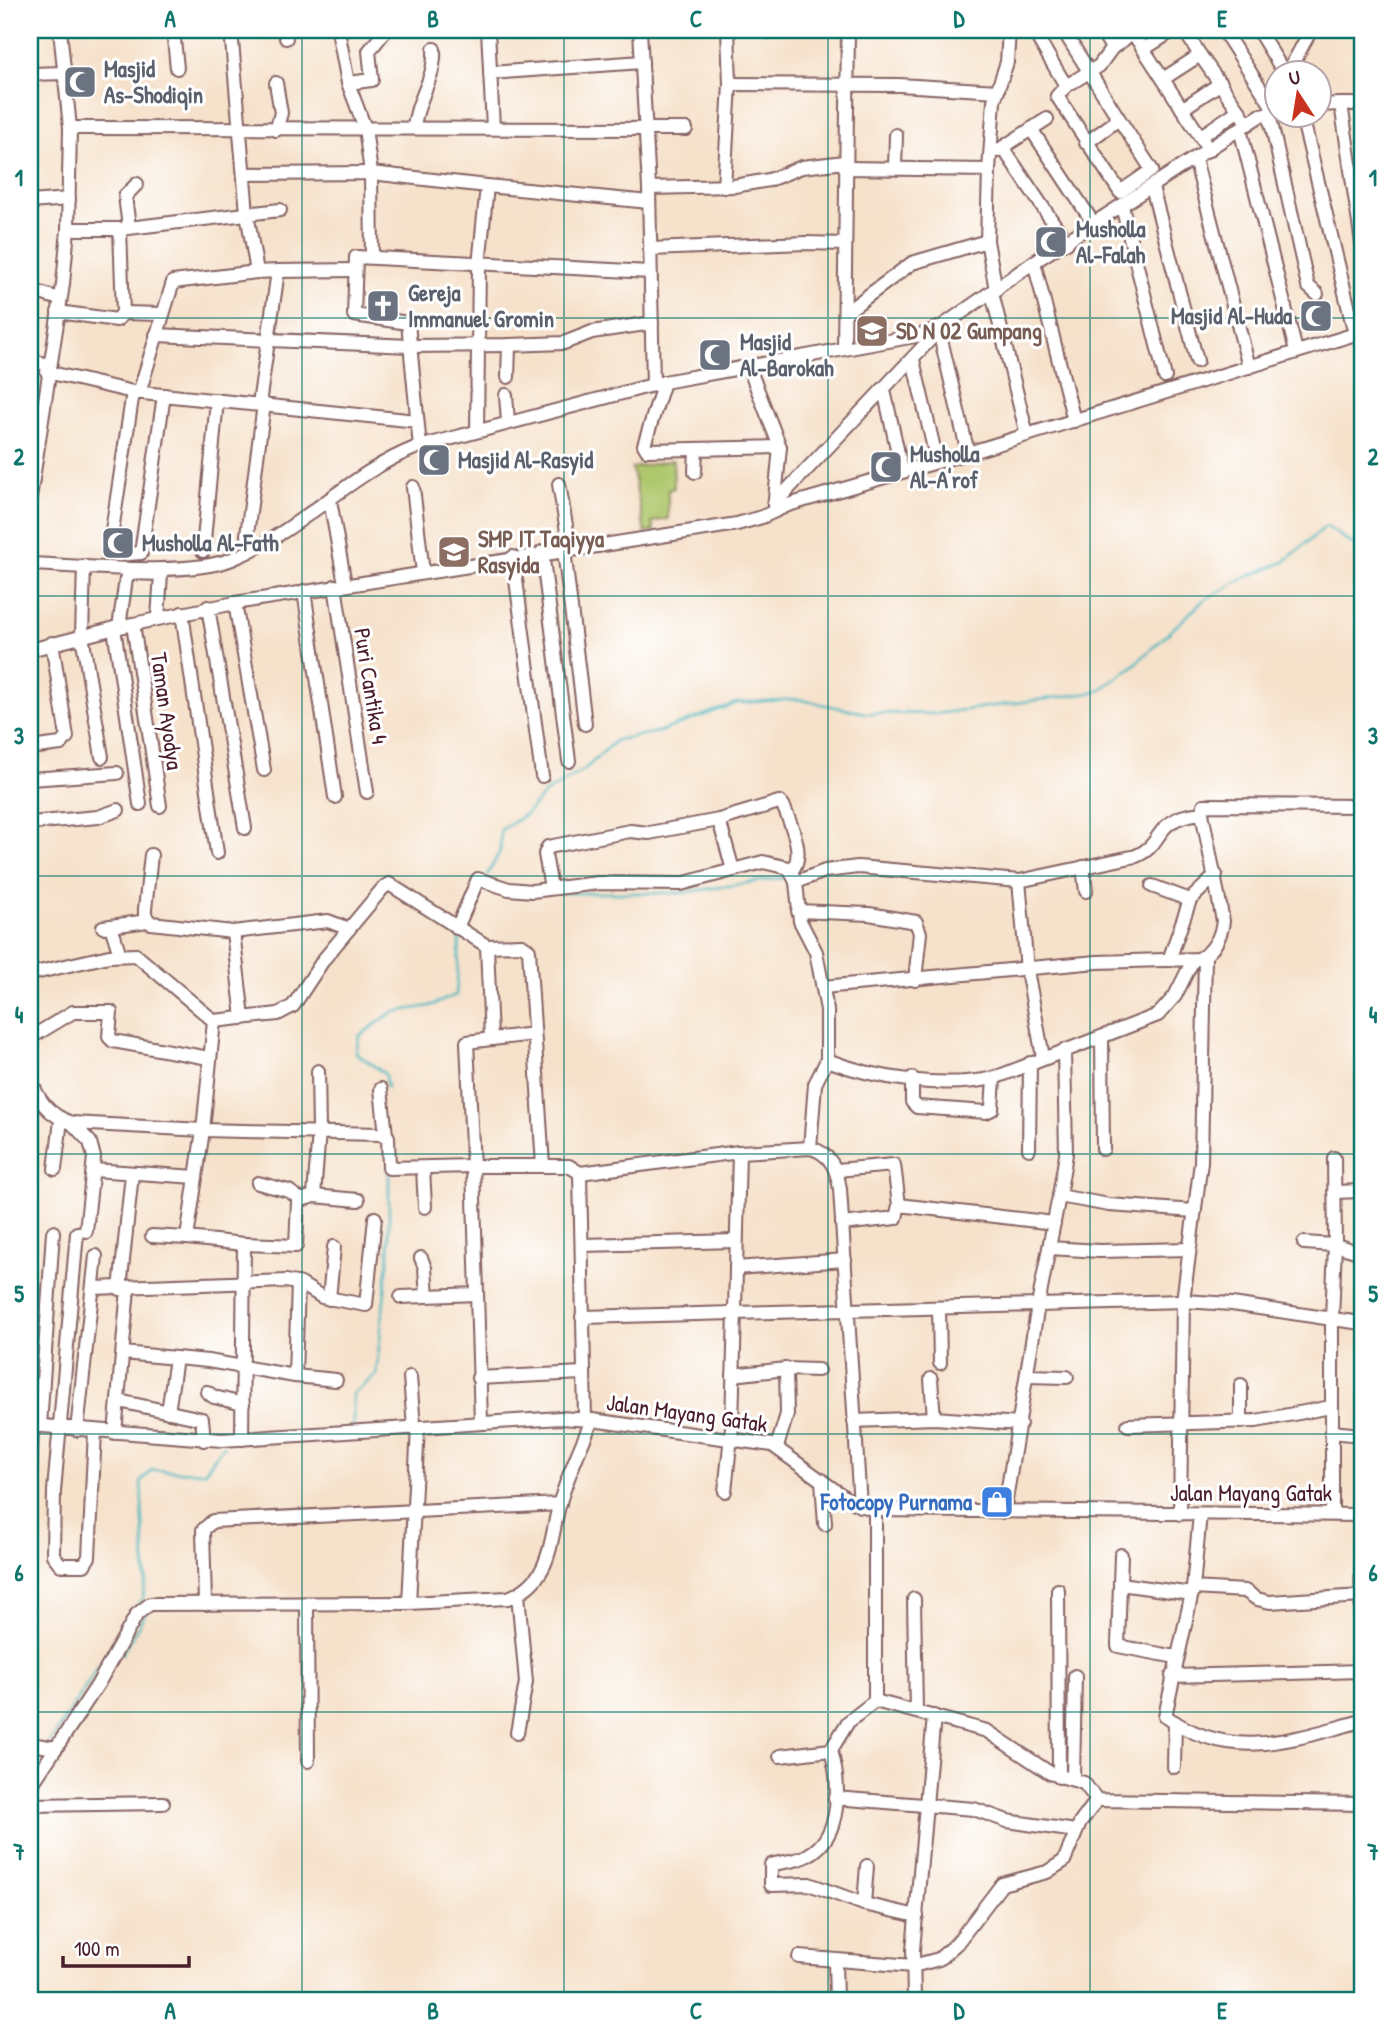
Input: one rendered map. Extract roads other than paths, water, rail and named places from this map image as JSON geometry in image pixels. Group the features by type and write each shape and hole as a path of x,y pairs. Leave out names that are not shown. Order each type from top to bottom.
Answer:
{"street":[{"path":"30,498 68,229 70,128 60,30"},
{"path":"173,30 177,68"},
{"path":"231,30 242,130 247,213 257,272"},
{"path":"338,30 348,83 365,128 371,173 372,257"},
{"path":"348,83 372,80 368,55 386,30"},
{"path":"488,30 493,128"},
{"path":"640,30 649,188 652,323 658,384 645,448 696,450 780,447"},
{"path":"724,187 730,84 728,30"},
{"path":"844,349 848,30"},
{"path":"1009,30 1007,62 998,91 989,170 987,242 994,292 1027,435"},
{"path":"1033,30 1066,86"},
{"path":"1063,30 1152,168 1145,186 1197,361"},
{"path":"1101,30 1111,48"},
{"path":"1144,49 1174,30"},
{"path":"1184,30 1240,110 1296,351"},
{"path":"1223,30 1262,93"},
{"path":"1258,30 1277,60"},
{"path":"1294,60 1311,30"},
{"path":"1145,186 1117,191 1058,100 1059,92 1099,66 1111,48 1135,31 1209,150"},
{"path":"414,128 416,106 432,73 434,49"},
{"path":"1163,79 1200,55"},
{"path":"490,73 642,62"},
{"path":"30,74 65,73"},
{"path":"276,83 281,113 276,130"},
{"path":"1182,109 1221,83"},
{"path":"730,84 998,91"},
{"path":"1332,104 1362,104"},
{"path":"1341,104 1362,243"},
{"path":"1201,136 1240,110"},
{"path":"774,508 940,329 1034,262 1068,243 1122,206 1145,186 1195,159 1262,114"},
{"path":"991,155 1047,119"},
{"path":"1086,143 1119,119"},
{"path":"70,128 686,129"},
{"path":"1031,129 1094,223"},
{"path":"1276,130 1308,286 1317,294"},
{"path":"30,650 82,635 208,607 542,552 718,528 774,508 968,453 1359,333 1306,130"},
{"path":"895,167 896,135"},
{"path":"1003,148 1068,243"},
{"path":"1195,159 1250,367"},
{"path":"649,188 724,187 769,180 803,167 845,165 989,170"},
{"path":"245,174 371,173 649,202"},
{"path":"58,313 117,320 123,313 125,196 137,184"},
{"path":"478,427 479,265 487,186"},
{"path":"30,202 69,199"},
{"path":"1122,206 1165,377"},
{"path":"68,229 124,228 280,210"},
{"path":"845,313 912,264 987,242"},
{"path":"650,249 790,243 845,244"},
{"path":"419,444 411,346 406,321 354,315 356,257 650,272"},
{"path":"1034,262 1074,421"},
{"path":"164,395 141,553 117,555 111,551 110,544 136,392 156,335 169,286 176,281 257,272 355,270"},
{"path":"247,535 278,271"},
{"path":"30,290 60,299"},
{"path":"123,313 162,314"},
{"path":"156,335 411,346 509,345 564,343 592,332 652,323"},
{"path":"30,564 169,567 222,563 235,558 330,500 391,458 419,444 478,427 508,422 658,384 911,338 940,329"},
{"path":"940,329 968,453"},
{"path":"508,377 509,345"},
{"path":"30,360 48,369 136,392 416,421"},
{"path":"913,360 937,461"},
{"path":"749,368 780,447 774,508"},
{"path":"884,390 902,471"},
{"path":"506,395 508,422"},
{"path":"203,551 217,400"},
{"path":"695,472 696,450"},
{"path":"559,484 585,724"},
{"path":"413,487 423,573"},
{"name":"Puri Cantika 4","path":"330,500 367,792"},
{"path":"542,552 569,761"},
{"path":"513,557 542,776"},
{"path":"83,566 82,635 102,757"},
{"path":"140,804 116,627 126,579 131,573 162,574 158,618"},
{"path":"304,591 335,797"},
{"path":"235,603 264,770"},
{"path":"208,607 245,828"},
{"path":"182,613 217,853"},
{"name":"Taman Ayodya","path":"133,624 160,806"},
{"path":"30,748 61,744 67,737 52,643"},
{"path":"30,779 117,773"},
{"path":"551,888 544,849 548,847 630,831 647,834 719,820 781,803 797,852 794,876 798,911 816,952 823,987 827,1060 815,1084 810,1148"},
{"path":"827,1060 854,1068 912,1078 970,1081 994,1078 1043,1057 1150,1019 1166,1008 1199,958 1220,936 1222,928 1216,875 1202,811 1206,804 1362,806"},
{"path":"30,823 98,817 118,810"},
{"path":"457,928 476,881 525,892 622,882 681,884 769,862 794,876 858,867 1019,881 1142,853 1169,822 1202,811"},
{"path":"719,820 733,870"},
{"path":"148,921 145,909 152,855"},
{"path":"1083,867 1086,891"},
{"path":"1169,960 1190,900 1216,875"},
{"path":"1019,881 1027,970 1043,1057"},
{"path":"30,974 120,955 136,955 215,1021 278,1014 293,1006 324,959 389,884 487,946 522,945 529,950 542,1166"},
{"path":"1152,886 1190,900"},
{"path":"798,911 869,914 916,922 920,933 915,980"},
{"path":"120,955 107,927 148,921 164,927 233,932 325,921 349,929"},
{"path":"233,932 243,1018"},
{"path":"487,946 491,1038"},
{"path":"823,987 1097,962 1199,958"},
{"path":"1180,1514 1183,1301 1200,1166 1199,958"},
{"path":"30,1038 73,1012 111,1012 109,1037 113,1041 210,1051"},
{"path":"187,1238 215,1021"},
{"path":"481,1422 473,1166 466,1045 470,1040 534,1034"},
{"path":"1102,1038 1103,1149"},
{"path":"1004,1512 1066,1154 1063,1050"},
{"path":"1029,1149 1030,1063"},
{"path":"314,1196 319,1131 318,1072"},
{"path":"30,1076 34,1091 45,1107 90,1142 93,1170 82,1232 54,1490 52,1555 55,1561 69,1566 84,1565 89,1557 95,1431"},
{"path":"912,1078 912,1102 916,1107 986,1112 992,1109 994,1078"},
{"path":"30,1787 51,1747 98,1684 137,1614 155,1603 307,1604 491,1600 518,1594 533,1580 550,1554 560,1504 589,1420 583,1373 580,1173 577,1168 569,1166 389,1168 381,1089"},
{"path":"30,1123 34,1091"},
{"path":"66,1121 202,1130 319,1131 386,1135"},
{"path":"55,1169 66,1121"},
{"path":"580,1173 739,1152 810,1148 828,1157 836,1170 842,1224 860,1506"},
{"path":"725,1491 733,1375 739,1152"},
{"path":"1332,1514 1334,1158"},
{"path":"836,1170 894,1165 899,1205 896,1218 842,1224"},
{"path":"423,1168 425,1207"},
{"path":"93,1170 196,1177"},
{"path":"115,1433 123,1353 124,1289 132,1174"},
{"path":"258,1183 289,1191 300,1199 314,1196 358,1200"},
{"path":"1334,1192 1362,1191"},
{"path":"1059,1196 1109,1205 1195,1210"},
{"path":"152,1236 295,1248 300,1199"},
{"path":"899,1205 1054,1223"},
{"path":"93,1288 298,1283 329,1299 368,1304 375,1218"},
{"path":"30,1485 53,1232"},
{"path":"583,1245 736,1241"},
{"path":"1304,1243 1335,1245 1362,1252"},
{"path":"242,1440 244,1244"},
{"path":"329,1299 334,1247"},
{"path":"1049,1248 1100,1251 1189,1249"},
{"path":"77,1430 96,1256"},
{"path":"421,1258 425,1268 427,1296"},
{"path":"736,1268 845,1260"},
{"path":"295,1376 298,1283"},
{"path":"401,1297 477,1294"},
{"path":"582,1317 1183,1301 1232,1304 1362,1324"},
{"path":"939,1308 940,1363"},
{"path":"123,1353 336,1380"},
{"path":"168,1412 176,1358"},
{"path":"733,1375 786,1369 818,1370"},
{"path":"777,1447 786,1414 786,1369"},
{"path":"478,1378 583,1373"},
{"path":"1027,1376 1067,1377"},
{"path":"409,1603 416,1427 410,1377"},
{"path":"931,1379 934,1418"},
{"path":"1241,1385 1241,1422"},
{"path":"207,1392 214,1397 243,1404"},
{"path":"119,1401 202,1419 204,1440"},
{"path":"1128,1424 1241,1422 1331,1407"},
{"path":"854,1421 934,1418 1020,1424"},
{"name":"Jalan Mayang Gatak","path":"34,1425 204,1440 242,1440 481,1422 589,1420 730,1438 777,1447 860,1506 875,1510 1362,1515"},
{"path":"1331,1432 1362,1435"},
{"path":"822,1480 824,1524"},
{"path":"205,1604 204,1530 209,1522 560,1504"},
{"path":"875,1510 875,1701"},
{"path":"1200,1514 1192,1591 1163,1712 1175,1723 1235,1745 1298,1738 1362,1721"},
{"path":"1362,1515 1362,1642"},
{"path":"1121,1555 1118,1646 1177,1657"},
{"path":"1120,1584 1192,1591 1245,1591 1267,1602 1362,1596"},
{"path":"1058,1590 1056,1739 1059,1777"},
{"path":"517,1733 526,1682 518,1594"},
{"path":"914,1599 916,1710"},
{"path":"307,1604 308,1761"},
{"path":"1172,1676 1362,1671"},
{"path":"1073,1779 1075,1676"},
{"path":"875,1701 987,1731 1059,1777 1087,1785 1097,1800"},
{"path":"875,1701 848,1722 833,1755 834,1826 824,1843 805,1857 772,1865 771,1885 809,1884 863,1904 917,1916"},
{"path":"914,2000 913,1966 934,1716"},
{"path":"1174,1767 1175,1723"},
{"path":"1056,1739 1074,1740"},
{"path":"30,1744 51,1747"},
{"path":"780,1756 833,1755"},
{"path":"835,1798 974,1809 1007,1821 1076,1831"},
{"path":"1097,1800 1362,1804"},
{"path":"799,1957 913,1966 939,1959 950,1950 1002,1884 1047,1872 1061,1864 1069,1855 1076,1831 1097,1800"},
{"path":"30,1805 163,1803"},
{"path":"863,1904 867,1866"},
{"path":"835,1961 836,2000"}],"waterway":[{"path":"487,876 500,851 501,830 526,814 544,794 585,769 616,740 658,732 737,703 797,699 865,713 935,714 1097,692 1133,666 1204,600 1246,577 1284,562 1326,526 1362,551"},
{"path":"562,893 680,893 788,877"},
{"path":"469,925 482,885"},
{"path":"387,1088 385,1074 356,1053 359,1036 393,1012 430,1006 456,995 460,939"},
{"path":"353,1426 353,1394 376,1375 389,1254 389,1171"},
{"path":"136,1608 143,1597 146,1581 141,1482 152,1470 204,1472 224,1445"},
{"path":"122,1654 145,1614"},
{"path":"49,1744 119,1634"},
{"path":"30,1773 45,1749"}],"place":[{"name":"Masjid As-Shodiqin","path":"80,82"},
{"name":"Musholla Al-Falah","path":"1051,242"},
{"name":"Gereja Immanuel Gromin","path":"383,306"},
{"name":"Masjid Al-Huda","path":"1316,316"},
{"name":"SD N 02 Gumpang","path":"872,331"},
{"name":"Masjid Al-Barokah","path":"715,355"},
{"name":"Masjid Al-Rasyid","path":"434,460"},
{"name":"Musholla Al-A'rof","path":"886,467"},
{"name":"Musholla Al-Fath","path":"118,543"},
{"name":"SMP IT Taqiyya Rasyida","path":"454,552"},
{"name":"Fotocopy Purnama","path":"997,1502"}]}
